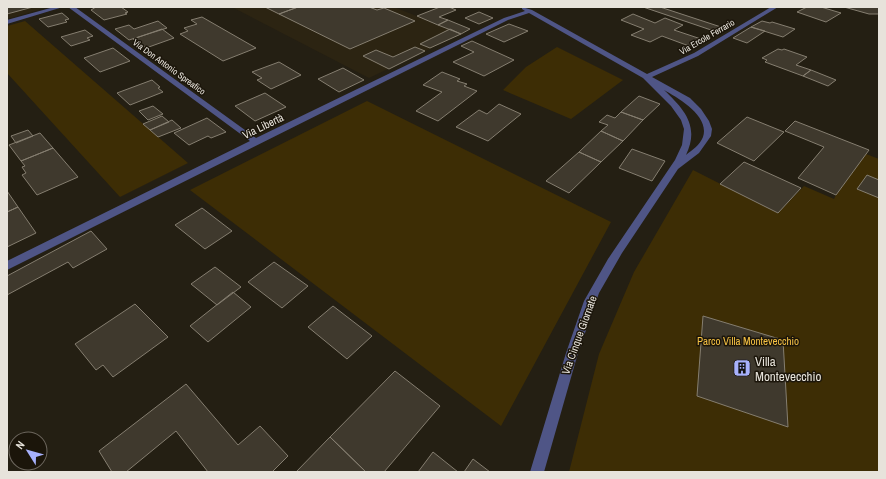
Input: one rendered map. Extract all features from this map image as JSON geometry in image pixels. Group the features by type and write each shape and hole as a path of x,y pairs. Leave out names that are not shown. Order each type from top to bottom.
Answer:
{"street":[{"path":"7,22 60,7"},
{"name":"Via Don Antonio Spreafico","path":"71,7 256,142"},
{"name":"Via Ercole Ferrario","path":"646,77 664,71 698,54 775,7"},
{"name":"Via Libertà","path":"7,266 113,212 527,9"},
{"name":"Via Cinque Giornate","path":"527,9 687,100 699,111 708,127 709,132 706,141 696,152 674,169"},
{"name":"Via Cinque Giornate","path":"537,472 562,384 586,308 619,249 674,169 685,147 688,137 688,128 685,120 673,103 646,77"}],"shaded area":[{"path":"7,7 48,7 7,19"},
{"path":"232,7 394,7 461,34 369,78"}],"green space":[{"path":"25,21 188,163 120,197 7,73 7,26"},
{"path":"557,47 623,80 571,119 503,90 526,67"},
{"path":"367,101 611,222 501,426 190,190"},
{"name":"Parco Villa Montevecchio","path":"866,154 879,159 879,472 569,472 599,354 634,272 693,170 778,213 804,186 834,199"}],"building":[{"path":"7,7 33,7 7,14"},
{"path":"96,7 121,7 128,12 125,13 127,14 104,20 91,10"},
{"path":"265,7 298,7 279,14"},
{"path":"298,7 369,7 377,10 384,8 415,21 350,49 279,14"},
{"path":"440,7 449,7 456,10 439,17 448,20 438,25 417,16"},
{"path":"643,7 660,7 724,28 717,32"},
{"path":"807,7 821,7 841,13 826,22 797,12"},
{"path":"844,7 879,7 879,14 869,14"},
{"path":"479,12 493,18 479,24 465,18"},
{"path":"62,13 69,19 65,20 67,22 48,27 39,19"},
{"path":"633,14 655,23 665,18 683,25 674,30 701,39 689,46 662,36 650,42 631,35 644,29 621,20"},
{"path":"202,17 256,48 223,61 180,34 188,31 184,28 197,24 191,20"},
{"path":"448,20 470,29 461,34 438,25"},
{"path":"158,21 167,28 129,40 115,29 129,25 134,29"},
{"path":"762,21 772,22 795,29 783,37 751,27"},
{"path":"509,24 528,31 504,42 486,34"},
{"path":"751,27 765,31 747,43 733,38"},
{"path":"162,29 174,38 146,48 133,39"},
{"path":"450,29 461,34 430,48 420,44"},
{"path":"85,30 93,36 87,38 90,40 71,46 61,37"},
{"path":"472,41 514,60 484,76 453,62 474,52 461,46"},
{"path":"415,47 425,51 389,69 363,56 376,50 393,57"},
{"path":"113,48 130,61 100,72 84,58"},
{"path":"778,49 784,49 807,57 796,65 811,70 803,76 765,62 767,60 762,58"},
{"path":"279,62 301,75 271,89 257,80 262,78 252,72"},
{"path":"343,68 364,80 339,92 318,79"},
{"path":"811,70 836,80 828,86 803,76"},
{"path":"442,72 460,79 457,81 467,84 464,86 477,91 438,121 416,111 442,92 423,85"},
{"path":"152,80 163,92 130,105 117,93"},
{"path":"265,93 286,107 255,121 235,106"},
{"path":"639,96 660,104 643,120 621,112"},
{"path":"499,104 521,114 488,141 456,127 479,110 487,114"},
{"path":"153,106 163,114 148,120 139,111"},
{"path":"621,112 643,120 623,141 601,131 608,125 599,122 607,115 615,118"},
{"path":"162,116 169,122 150,130 143,124"},
{"path":"747,117 784,132 754,161 717,143"},
{"path":"207,118 226,132 211,138 208,136 189,145 174,133"},
{"path":"172,120 181,128 158,137 150,130"},
{"path":"795,121 869,150 836,195 798,178 824,147 785,131"},
{"path":"28,130 33,136 16,143 11,136"},
{"path":"601,131 623,141 601,162 579,152"},
{"path":"40,133 53,148 21,161 9,145"},
{"path":"53,148 78,177 37,195 22,175 26,173 22,167 25,166 21,161"},
{"path":"632,149 665,161 652,181 619,168"},
{"path":"579,152 601,162 569,193 546,181"},
{"path":"744,162 801,188 778,213 720,184"},
{"path":"867,175 879,180 879,198 857,189"},
{"path":"7,191 18,207 7,212"},
{"path":"18,207 36,233 7,247 7,212"},
{"path":"202,208 232,231 205,249 175,225"},
{"path":"91,231 107,249 73,268 68,262 7,295 7,276"},
{"path":"274,262 308,286 282,308 248,282"},
{"path":"215,267 241,287 217,305 191,284"},
{"path":"233,292 251,307 208,342 190,326"},
{"path":"135,304 168,337 113,377 103,365 96,370 75,344"},
{"path":"333,306 372,336 347,359 308,327"},
{"name":"Villa Montevecchio","path":"703,316 783,340 788,427 697,396"},
{"path":"395,371 440,406 384,472 366,472 330,437"},
{"path":"186,384 238,445 260,426 288,456 272,472 208,472 176,431 126,472 112,472 99,451"},
{"path":"330,437 366,472 296,472"},
{"path":"433,452 458,472 418,472"},
{"path":"473,459 490,472 464,472"}],"place":[{"name":"Villa Montevecchio","path":"742,368"}]}
